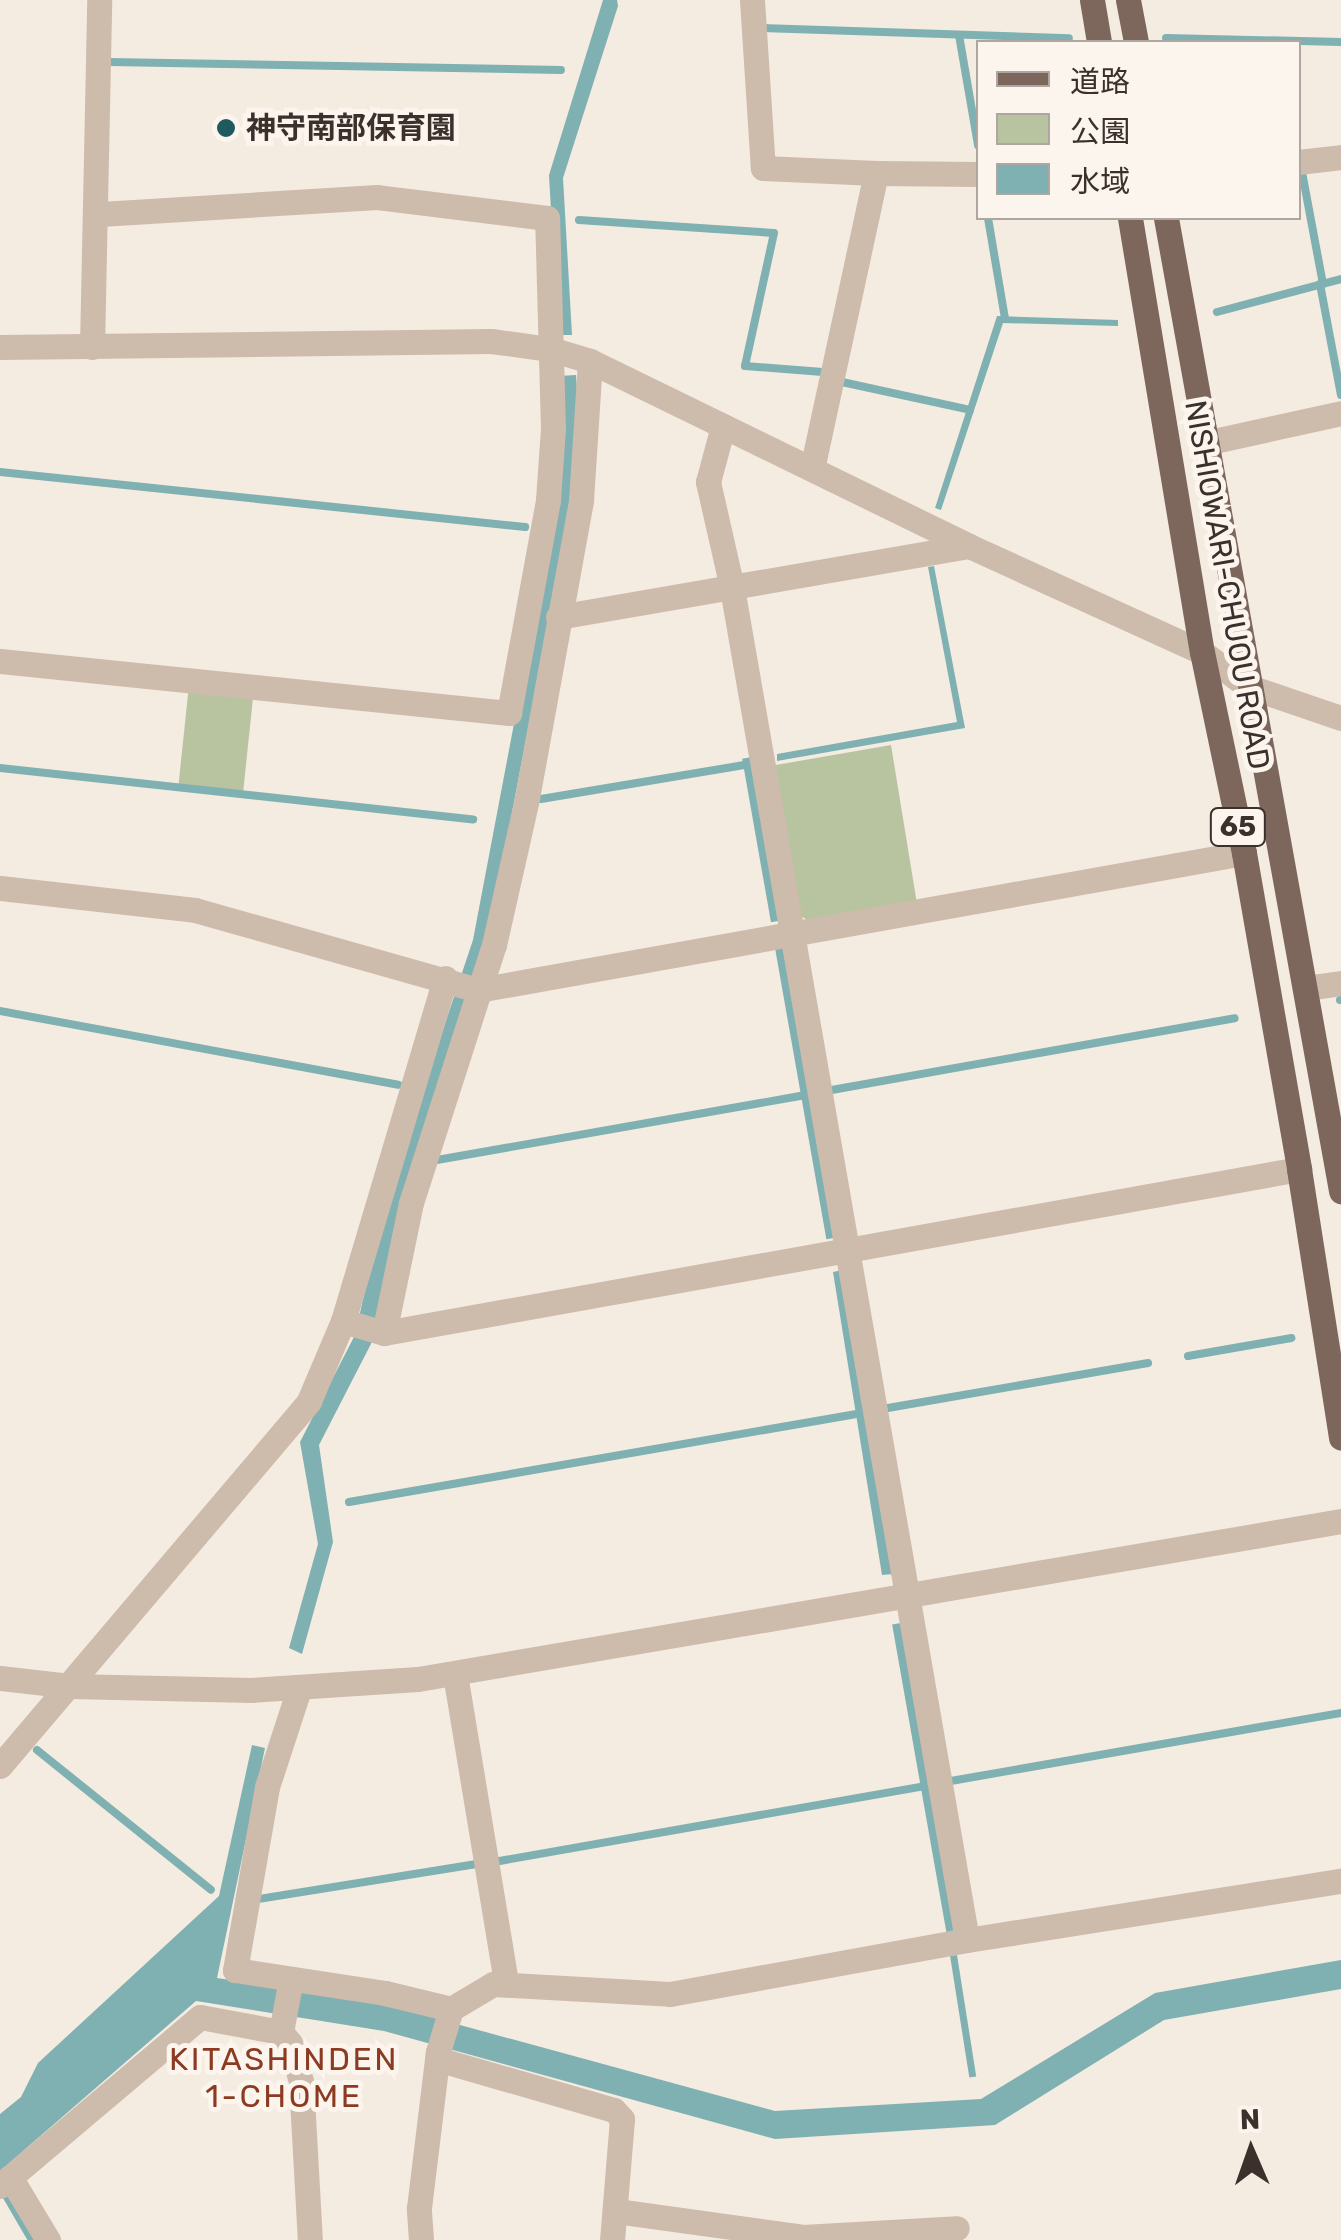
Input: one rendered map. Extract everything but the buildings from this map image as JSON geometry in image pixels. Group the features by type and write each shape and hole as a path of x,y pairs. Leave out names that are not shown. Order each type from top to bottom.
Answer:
{"main road":[{"path":"1092,0 1099,40"},
{"path":"1128,0 1136,40"},
{"name":"NISHIOWARI-CHUOU ROAD","path":"1130,220 1202,652 1244,853 1299,1170 1341,1438"},
{"name":"NISHIOWARI-CHUOU ROAD","path":"1166,220 1247,686 1341,1191"}],"street":[{"path":"92,348 99,0"},
{"path":"752,0 763,168 976,174"},
{"path":"1301,162 1341,157"},
{"path":"812,469 876,174"},
{"path":"0,661 509,713 548,500 553,428 546,218 377,197 97,214"},
{"path":"0,347 491,341 550,349 590,361 968,546 1202,652 1247,686 1341,718"},
{"path":"365,1327 462,984 494,945 527,798 581,500 590,361"},
{"path":"1205,443 1341,413"},
{"path":"723,426 708,482 732,588 967,1940"},
{"path":"558,618 968,546"},
{"path":"0,888 195,910 462,984 1244,853"},
{"path":"1306,988 1341,982"},
{"path":"0,1766 309,1400 365,1327 411,1203 462,984"},
{"path":"365,1327 849,1251 1299,1170"},
{"path":"0,1678 70,1686 299,1689 455,1674 1341,1521"},
{"path":"455,1674 506,1982"},
{"path":"299,1689 266,1787 235,1970 449,2013"},
{"path":"420,2240 419,2208 437,2056 449,2013 471,1994 506,1982 670,1994 967,1940 1341,1881"},
{"path":"281,2032 291,1979"},
{"path":"48,2240 5,2181 200,2017 281,2032 290,2043 302,2081 310,2240"},
{"path":"437,2056 614,2110 622,2119 612,2240"},
{"path":"616,2212 803,2237 957,2228"}],"green space":[{"path":"189,685 254,692 243,792 178,785"},
{"path":"891,745 917,904 812,922 798,915 770,766"}],"water":[{"path":"603,0 617,0 618,6 563,178 572,335 558,335 549,175"},
{"path":"997,316 1118,320 1118,326 1003,323 941,510 935,508"},
{"path":"576,375 579,420 571,503 487,944 374,1338 319,1445 333,1542 302,1654 289,1648 318,1544 300,1442 355,1335 384,1206 473,940 556,502 559,376"},
{"path":"934,566 965,728 777,761 777,754 957,722 928,567"},
{"path":"752,757 781,920 771,922 742,759"},
{"path":"785,947 836,1238 826,1239 775,949"},
{"path":"842,1270 893,1574 882,1575 833,1272"},
{"path":"901,1623 956,1932 947,1934 892,1625"},
{"path":"252,1745 265,1748 217,1978 383,2004 775,2111 981,2099 1155,1993 1341,1960 1341,1989 1164,2020 995,2125 775,2139 384,2031 196,2001 0,2171 0,2114 21,2097 38,2063 219,1896"},
{"path":"957,1955 976,2076 969,2078 950,1956"}],"waterway":[{"path":"760,28 1069,38"},
{"path":"959,35 976,133"},
{"path":"1166,38 1254,40"},
{"path":"1301,41 1341,42"},
{"path":"109,62 561,70"},
{"path":"1302,172 1323,284"},
{"path":"579,220 774,233 745,366 823,372"},
{"path":"988,220 1005,319"},
{"path":"1217,312 1341,279"},
{"path":"1320,284 1341,395"},
{"path":"842,382 970,410"},
{"path":"0,472 525,527"},
{"path":"541,799 744,765"},
{"path":"0,768 473,819"},
{"path":"0,1011 398,1085"},
{"path":"826,1091 1235,1018"},
{"path":"437,1160 801,1096"},
{"path":"1188,1356 1291,1338"},
{"path":"882,1409 1148,1363"},
{"path":"349,1502 862,1413"},
{"path":"945,1782 1341,1713"},
{"path":"37,1750 211,1890"},
{"path":"494,1862 930,1785"},
{"path":"252,1900 478,1864"},
{"path":"7,2197 32,2240"}],"place":[{"name":"神守南部保育園","path":"226,128"}],"district":[{"name":"KITASHINDEN 1-CHOME","path":"284,2078"}]}
